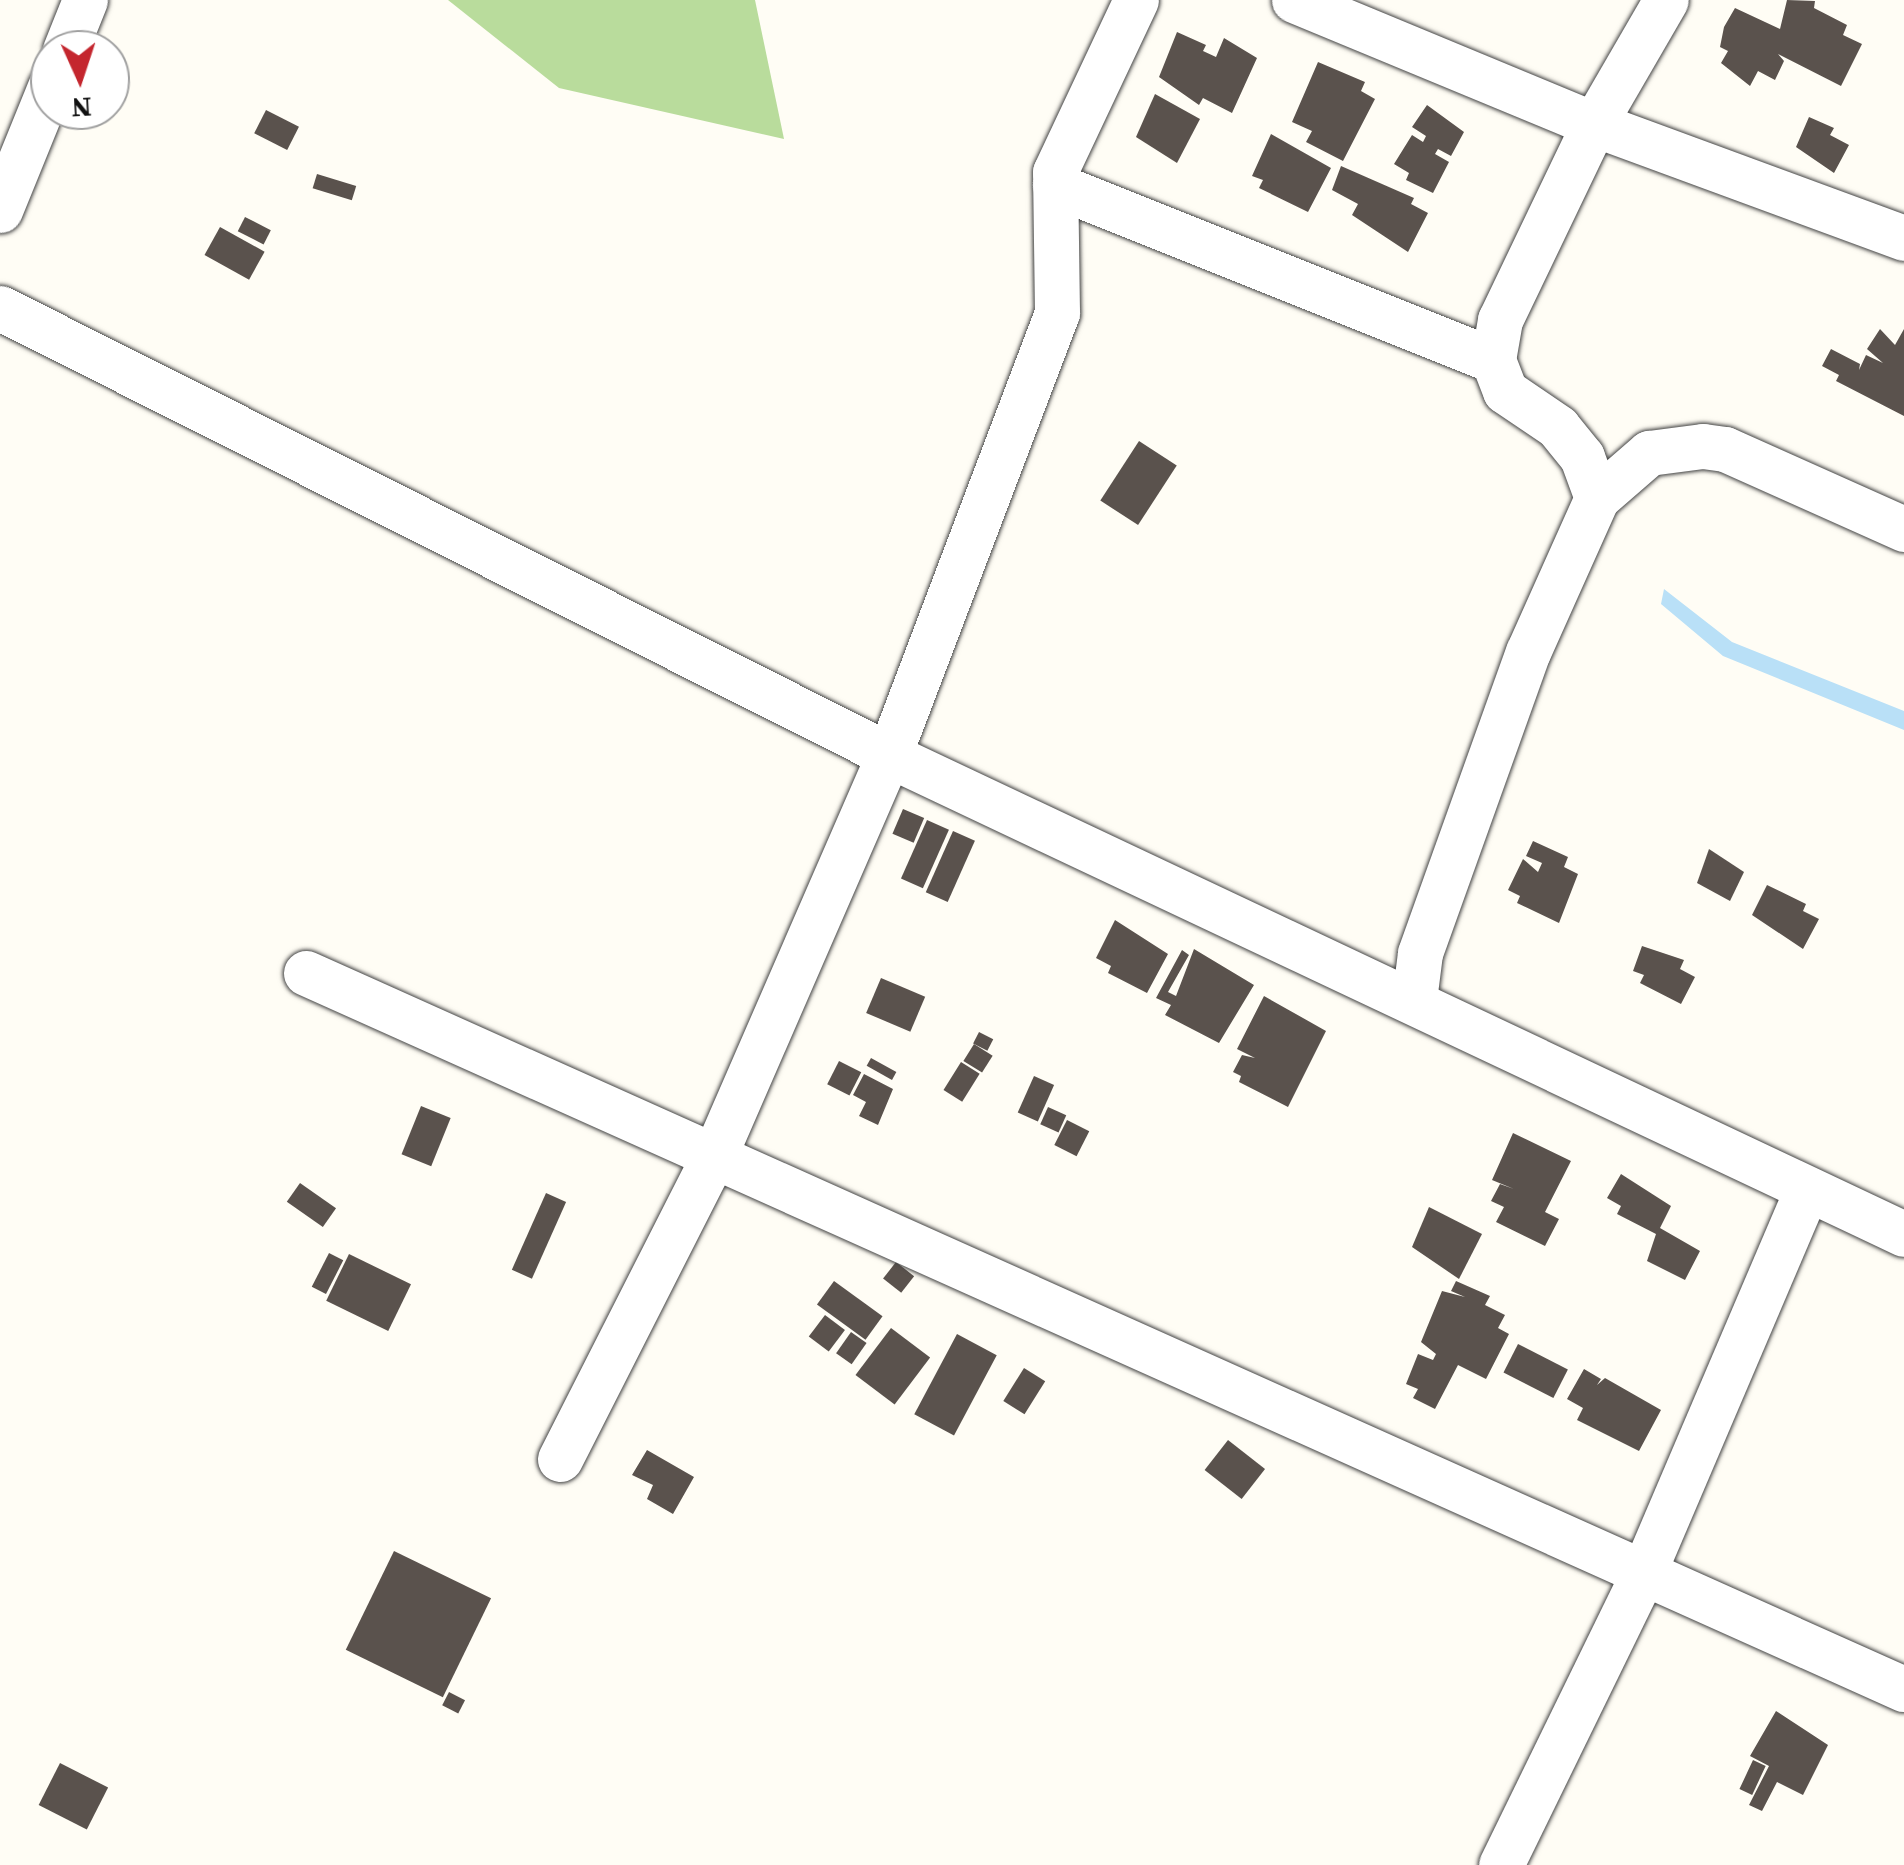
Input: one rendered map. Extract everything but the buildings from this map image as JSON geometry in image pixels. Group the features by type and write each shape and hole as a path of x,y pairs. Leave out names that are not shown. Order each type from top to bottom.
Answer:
{"street":[{"path":"73,30 85,0"},
{"path":"560,1459 716,1152 889,755 1057,313 1055,172 1136,0"},
{"path":"1294,0 1594,124 1904,238"},
{"path":"1597,498 1582,458 1558,426 1505,391 1493,360 1500,320 1594,124 1666,0"},
{"path":"0,210 33,130"},
{"path":"1055,185 1493,360"},
{"path":"0,308 889,755 1904,1234"},
{"path":"1414,1000 1420,953 1528,652 1597,498 1627,466 1649,453 1703,446 1725,449 1904,529"},
{"path":"306,972 716,1152 1642,1576 1904,1689"},
{"path":"1500,1865 1642,1576 1807,1190"}],"green space":[{"path":"448,0 755,0 784,139 559,88"}],"water":[{"path":"1664,589 1732,642 1904,711 1904,730 1723,656 1661,604"}]}
